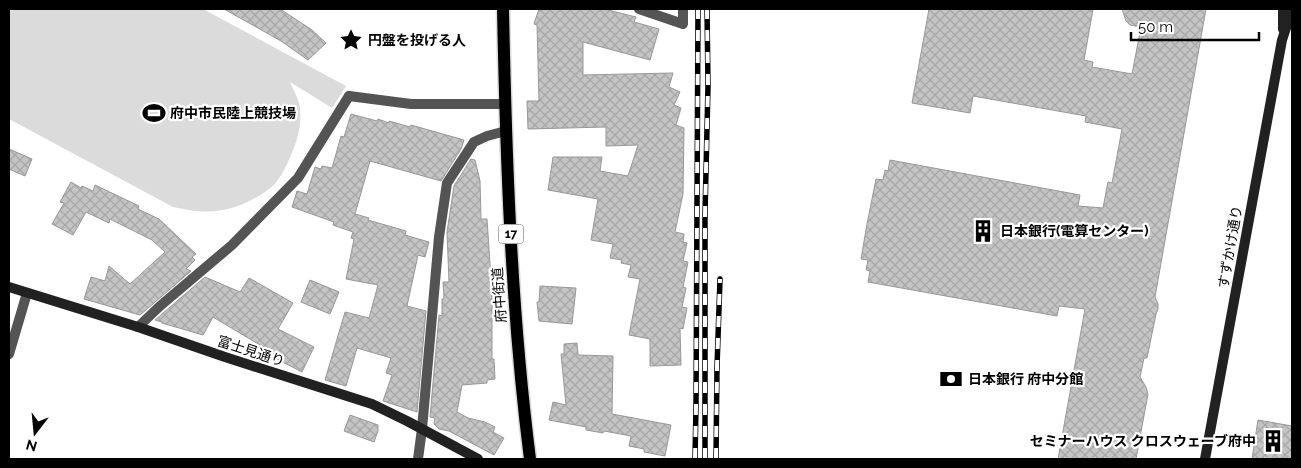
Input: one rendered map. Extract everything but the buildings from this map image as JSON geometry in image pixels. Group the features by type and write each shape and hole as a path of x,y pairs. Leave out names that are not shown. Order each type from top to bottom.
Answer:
{"main road":[{"name":"府中街道","path":"503,9 506,131 514,297 530,459"}],"street":[{"path":"639,9 683,24 683,9"},
{"name":"すずかけ通り","path":"1282,40 1283,9"},
{"name":"すずかけ通り","path":"1205,459 1282,40 1292,10"},
{"path":"138,327 232,245 298,178 349,96 411,104 505,104"},
{"path":"418,459 439,237 447,183 474,142 506,131"},
{"name":"富士見通り","path":"9,287 138,327 372,404 478,459"},
{"path":"9,354 26,293"}],"shaded area":[{"name":"府中市民陸上競技場","path":"9,9 203,9 346,86 332,108 290,82 300,110 298,136 294,149 281,175 274,185 257,197 225,210 195,211 173,207 9,119"}],"railway":[{"path":"695,459 698,9"},
{"path":"705,459 707,9"},
{"path":"716,459 720,279"}],"place":[{"name":"円盤を投げる人","path":"351,40"},
{"name":"府中市民陸上競技場","path":"154,113"},
{"name":"日本銀行(電算センター)","path":"983,231"},
{"name":"日本銀行 府中分館","path":"951,379"},
{"name":"セミナーハウス クロスウェーブ府中","path":"1273,441"}]}
